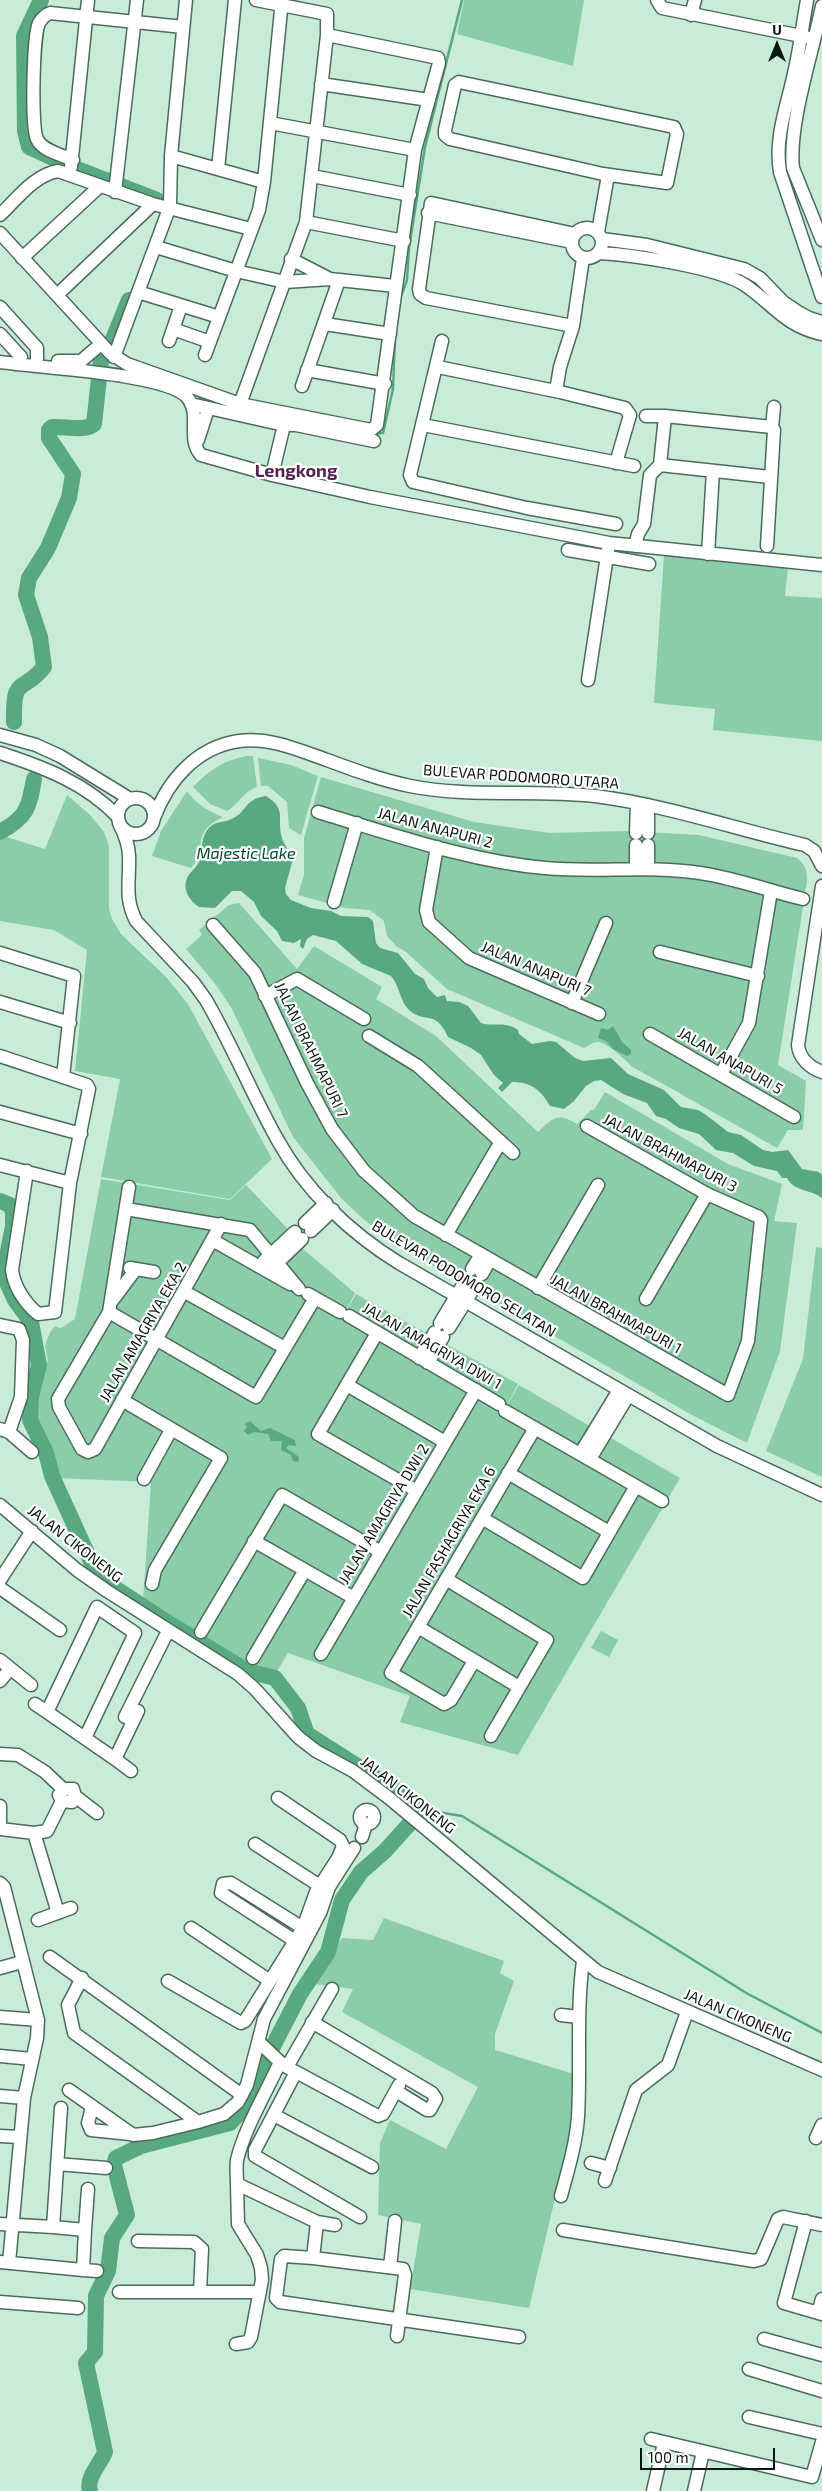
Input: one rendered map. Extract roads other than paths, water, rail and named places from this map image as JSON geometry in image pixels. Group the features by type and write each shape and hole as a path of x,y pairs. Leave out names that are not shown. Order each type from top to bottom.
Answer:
{"street":[{"path":"71,167 88,0"},
{"path":"116,187 137,0"},
{"path":"0,354 72,363 107,350 138,292 156,247 171,156 186,0"},
{"path":"218,169 235,0"},
{"path":"240,404 306,222 327,35 327,14 282,2 256,0"},
{"path":"657,0 662,8 815,40"},
{"path":"691,15 695,0"},
{"path":"807,0 795,68 778,138 780,172 822,297"},
{"path":"205,354 259,210 264,182 282,2"},
{"path":"822,6 798,112 792,158 793,168 822,240"},
{"path":"184,28 86,17 46,15 37,29 35,47 34,129 37,140 71,167 100,186 116,187 162,205 252,229"},
{"path":"0,233 107,350 127,364 240,404 371,430 377,425 384,384 395,286 404,241 415,150 440,63 438,58 327,35"},
{"path":"463,82 674,127 676,130 667,183 603,174 450,139 446,135 445,130 456,85 463,82"},
{"path":"321,84 429,100"},
{"path":"786,108 798,112"},
{"path":"270,123 415,150"},
{"path":"171,156 264,182"},
{"path":"0,215 46,173 71,167"},
{"path":"600,253 597,233 603,174"},
{"path":"312,176 410,195"},
{"path":"22,258 100,186"},
{"path":"56,295 162,205"},
{"path":"573,238 428,213 419,289 423,296 573,326"},
{"path":"306,222 404,241"},
{"path":"573,238 582,228 647,245 667,256 736,281 790,322 805,330 822,331"},
{"path":"573,238 577,255 584,258 590,259 600,253 644,258 667,256 744,269 760,278 784,302 809,318 822,331"},
{"path":"644,258 647,245"},
{"path":"156,247 236,271 285,282 335,279 395,286"},
{"path":"558,391 560,367 565,358 573,326 584,258"},
{"path":"292,259 335,279"},
{"path":"750,290 760,278"},
{"path":"302,386 325,324 335,279"},
{"path":"138,292 219,317"},
{"path":"169,341 181,306"},
{"path":"0,307 37,348 37,359"},
{"path":"325,324 390,334"},
{"path":"174,329 210,342"},
{"path":"0,334 21,357"},
{"path":"442,341 438,367 410,476 413,482 527,508 616,524"},
{"path":"0,362 108,375 152,382 176,390 186,396 191,404 194,413 193,437 196,450 201,454 272,475 609,543 708,554 820,563"},
{"path":"438,367 558,391 625,408 629,412 616,463"},
{"path":"307,370 384,384"},
{"path":"191,404 284,425 296,425 374,441"},
{"path":"767,546 774,407"},
{"path":"196,450 208,409"},
{"path":"646,416 665,416 772,427"},
{"path":"635,546 638,534 644,524 650,475 660,465 665,416"},
{"path":"272,475 284,425"},
{"path":"423,425 634,466"},
{"path":"660,465 770,477"},
{"path":"708,554 713,472"},
{"path":"588,680 609,543"},
{"path":"568,550 649,564"},
{"path":"1,737 36,746 60,756 104,785 133,798 148,802 152,806 152,823 129,856"},
{"name":"BULEVAR PODOMORO UTARA","path":"152,823 166,790 185,767 199,756 227,743 254,740 279,743 367,775 411,786 454,792 572,794 643,804 804,845 814,851 822,866"},
{"path":"0,753 50,770 95,797 119,820 127,832 133,834 144,832 152,823"},
{"path":"95,797 105,796 104,785"},
{"path":"119,820 121,806 133,798 166,790"},
{"path":"642,868 643,804"},
{"name":"JALAN ANAPURI 2","path":"318,812 437,847 488,859 546,868 642,868 701,873 803,899"},
{"name":"BULEVAR PODOMORO SELATAN","path":"119,820 129,856 127,885 131,911 136,921 193,982 206,1000 277,1140 308,1184 329,1207 373,1247 725,1451 822,1495"},
{"path":"334,902 357,824"},
{"name":"JALAN ANAPURI 7","path":"437,847 426,910 429,922 469,958 599,1014"},
{"path":"822,886 798,1045 799,1052 809,1065 822,1072"},
{"path":"721,1074 749,1023 771,892"},
{"path":"572,1003 606,923"},
{"name":"JALAN BRAHMAPURI 7","path":"213,925 255,973 307,1083 337,1136 364,1172 414,1216 486,1257"},
{"path":"660,952 758,976"},
{"path":"0,953 74,976 63,1077"},
{"path":"265,996 296,979 364,1019"},
{"path":"0,1002 70,1024"},
{"name":"JALAN ANAPURI 5","path":"650,1034 794,1117"},
{"path":"368,1036 418,1066 513,1153"},
{"path":"0,1056 89,1087 70,1183 55,1312 38,1314 30,1307 13,1280 12,1270 27,1171"},
{"path":"0,1112 81,1134"},
{"name":"JALAN BRAHMAPURI 3","path":"587,1126 707,1194 759,1217 761,1223 748,1342 727,1395"},
{"path":"446,1235 500,1143"},
{"path":"0,1164 70,1183"},
{"path":"538,1288 598,1185"},
{"path":"110,1308 129,1187"},
{"path":"646,1299 707,1194"},
{"path":"126,1210 250,1230 269,1264 329,1207"},
{"name":"JALAN AMAGRIYA EKA 2","path":"110,1308 58,1398 59,1407 82,1449 88,1452 95,1449 185,1292 221,1224"},
{"name":"JALAN AMAGRIYA DWI 1","path":"214,1240 269,1264 315,1298 476,1390 535,1428 662,1501"},
{"path":"423,1360 486,1257"},
{"name":"JALAN BRAHMAPURI 1","path":"486,1257 727,1395"},
{"path":"117,1265 154,1272"},
{"path":"110,1308 136,1269"},
{"path":"185,1292 285,1348"},
{"path":"110,1308 157,1339 256,1397 315,1298"},
{"path":"0,1325 19,1329 23,1340 20,1397 4,1430 32,1452"},
{"path":"377,1333 318,1434 417,1491"},
{"path":"347,1385 446,1442"},
{"name":"JALAN AMAGRIYA DWI 2","path":"321,1654 476,1390"},
{"path":"585,1456 624,1393"},
{"path":"122,1400 221,1458 155,1570 152,1584"},
{"name":"JALAN FASHAGRIYA EKA 6","path":"474,1661 451,1700 444,1704 391,1673 535,1428"},
{"path":"144,1478 171,1430"},
{"path":"508,1473 610,1532"},
{"path":"482,1518 583,1578 636,1486"},
{"path":"201,1632 282,1495 381,1552"},
{"name":"JALAN CIKONENG","path":"0,1505 77,1570 168,1631 238,1674 255,1689 298,1737 353,1771 383,1793 598,1972 822,2070"},
{"path":"0,1580 32,1531"},
{"path":"254,1541 354,1598"},
{"path":"253,1658 305,1570"},
{"path":"446,1579 547,1640 491,1736"},
{"path":"0,1588 60,1630"},
{"path":"47,1712 107,1591"},
{"path":"85,1738 135,1633 98,1607"},
{"path":"418,1627 519,1687"},
{"path":"125,1717 168,1631"},
{"path":"0,1681 5,1665 31,1684"},
{"path":"35,1704 131,1771"},
{"path":"115,1759 138,1711"},
{"path":"0,1754 18,1755 30,1761 62,1795 72,1802 75,1796 97,1813"},
{"path":"362,1837 366,1824 374,1819 372,1811 383,1793"},
{"path":"0,1806 0,1829 34,1833 47,1831 62,1795"},
{"path":"278,1798 340,1840 343,1846 338,1858 320,1886 301,1935 264,2019 277,2059 274,2115 255,2150 255,2156 360,2217"},
{"path":"34,1833 64,1910 38,1920"},
{"path":"255,1844 320,1886"},
{"path":"168,1980 241,2023 245,2021 301,1935 320,1913 329,1887 354,1848"},
{"path":"231,1883 301,1935 221,1893 223,1884 231,1883"},
{"path":"0,1884 4,1887 38,2020 37,2038 24,2098 20,2137 6,2225 5,2262 97,2271"},
{"path":"0,1927 12,1922"},
{"path":"191,1928 270,1981"},
{"path":"50,1957 82,1978 242,2095"},
{"path":"0,1968 22,1962"},
{"path":"561,2196 578,2119 580,2017 578,2002 585,1963"},
{"path":"82,1978 68,2005 74,2033 198,2122"},
{"path":"92,2107 88,2123 91,2130 130,2134 146,2134 198,2122 232,2109 247,2085 277,2059 312,2022 332,1989"},
{"path":"605,2181 636,2090 668,2065 687,2012"},
{"path":"561,2015 580,2017"},
{"path":"0,2017 38,2020"},
{"path":"312,2022 432,2093 436,2100 430,2110 427,2110 396,2091"},
{"path":"0,2056 32,2059"},
{"path":"277,2059 378,2116 384,2114 404,2076"},
{"path":"236,2344 248,2342 251,2337 260,2292 261,2268 257,2255 238,2224 238,2159 277,2059"},
{"path":"69,2090 130,2134"},
{"path":"0,2096 24,2098"},
{"path":"53,2227 61,2108"},
{"path":"274,2115 372,2167"},
{"path":"816,2138 822,2125"},
{"path":"0,2136 20,2137"},
{"path":"591,2163 610,2168"},
{"path":"57,2164 106,2168"},
{"path":"237,2184 317,2222 335,2225"},
{"path":"83,2270 88,2189"},
{"path":"563,2230 754,2261 761,2260 766,2252 778,2219 783,2217 822,2225"},
{"path":"390,2267 395,2221"},
{"path":"806,2221 784,2303 820,2313 822,2299"},
{"path":"313,2258 317,2222"},
{"path":"6,2225 85,2230"},
{"path":"138,2241 194,2242 199,2244 202,2249 200,2292"},
{"path":"397,2336 400,2318 404,2272 401,2268 313,2258 284,2256 281,2258 275,2295 280,2302 400,2318 519,2337"},
{"path":"118,2292 260,2292"},
{"path":"0,2302 78,2308"},
{"path":"764,2339 822,2355"},
{"path":"749,2370 822,2391"},
{"path":"749,2417 822,2434"},
{"path":"651,2439 812,2477 822,2442"},
{"path":"653,2491 664,2443"},
{"path":"694,2491 703,2452"}],"water":[{"name":"Majestic Lake","path":"266,796 273,801 279,810 282,838 293,859 285,888 286,894 291,900 311,908 331,911 341,916 368,917 373,921 376,943 380,948 398,953 415,974 424,979 428,988 437,997 445,995 447,1001 459,1002 468,1006 481,1023 513,1027 532,1044 556,1042 575,1058 583,1061 611,1058 628,1074 664,1090 681,1107 698,1110 728,1132 741,1135 763,1150 772,1152 788,1150 802,1169 819,1172 822,1175 822,1198 794,1186 787,1178 782,1178 777,1171 754,1166 733,1153 716,1150 699,1134 679,1128 666,1119 656,1116 647,1103 623,1094 601,1080 594,1081 586,1086 574,1101 564,1109 550,1106 539,1091 530,1085 512,1082 502,1092 498,1088 503,1083 494,1075 481,1055 448,1037 439,1023 409,1010 403,1002 391,976 362,964 336,941 313,935 307,939 303,949 300,946 301,939 294,943 282,941 277,931 261,916 254,902 241,891 232,891 215,908 199,907 188,895 185,887 188,876 199,862 205,833 213,825 235,817 253,800"},
{"path":"613,1026 622,1042 631,1050 631,1054 627,1056 613,1049 606,1041 598,1038 601,1028 608,1030"},
{"path":"250,1421 261,1431 270,1428 295,1440 296,1446 289,1445 286,1448 299,1457 298,1462 293,1461 291,1455 281,1450 282,1441 271,1441 268,1434 254,1432 248,1435 244,1431 247,1427 245,1424"}],"waterway":[{"path":"41,0 24,36 25,131 29,147 77,169 157,200"},
{"path":"400,299 407,280 409,248 425,147 462,0"},
{"path":"14,722 17,690 30,681 44,667 40,637 26,595 29,578 48,548 69,498 73,474 49,438 49,430 52,427 85,428 94,424 101,360 113,339 129,300"},
{"path":"373,434 383,433 393,389 395,339"},
{"path":"100,366 125,370"},
{"path":"196,394 205,402"},
{"path":"0,832 9,827 25,811 34,779"},
{"path":"0,1201 10,1205 13,1212 13,1226 6,1261 6,1280 15,1300 31,1322 39,1365 31,1396 30,1420 46,1453 52,1476 98,1577 247,1671 275,1678 298,1708 307,1734 420,1806 416,1817"},
{"path":"419,1809 462,1816 748,1994 822,2033"},
{"path":"90,2491 90,2481 105,2452 86,2363 95,2352 96,2296 108,2271 112,2238 127,2215 114,2165 116,2158 141,2146 230,2123 245,2107 267,2068 272,2048 300,1994 328,1952 342,1900 361,1872 385,1851 412,1821"}],"district":[{"name":"Lengkong","path":"296,471"}]}
